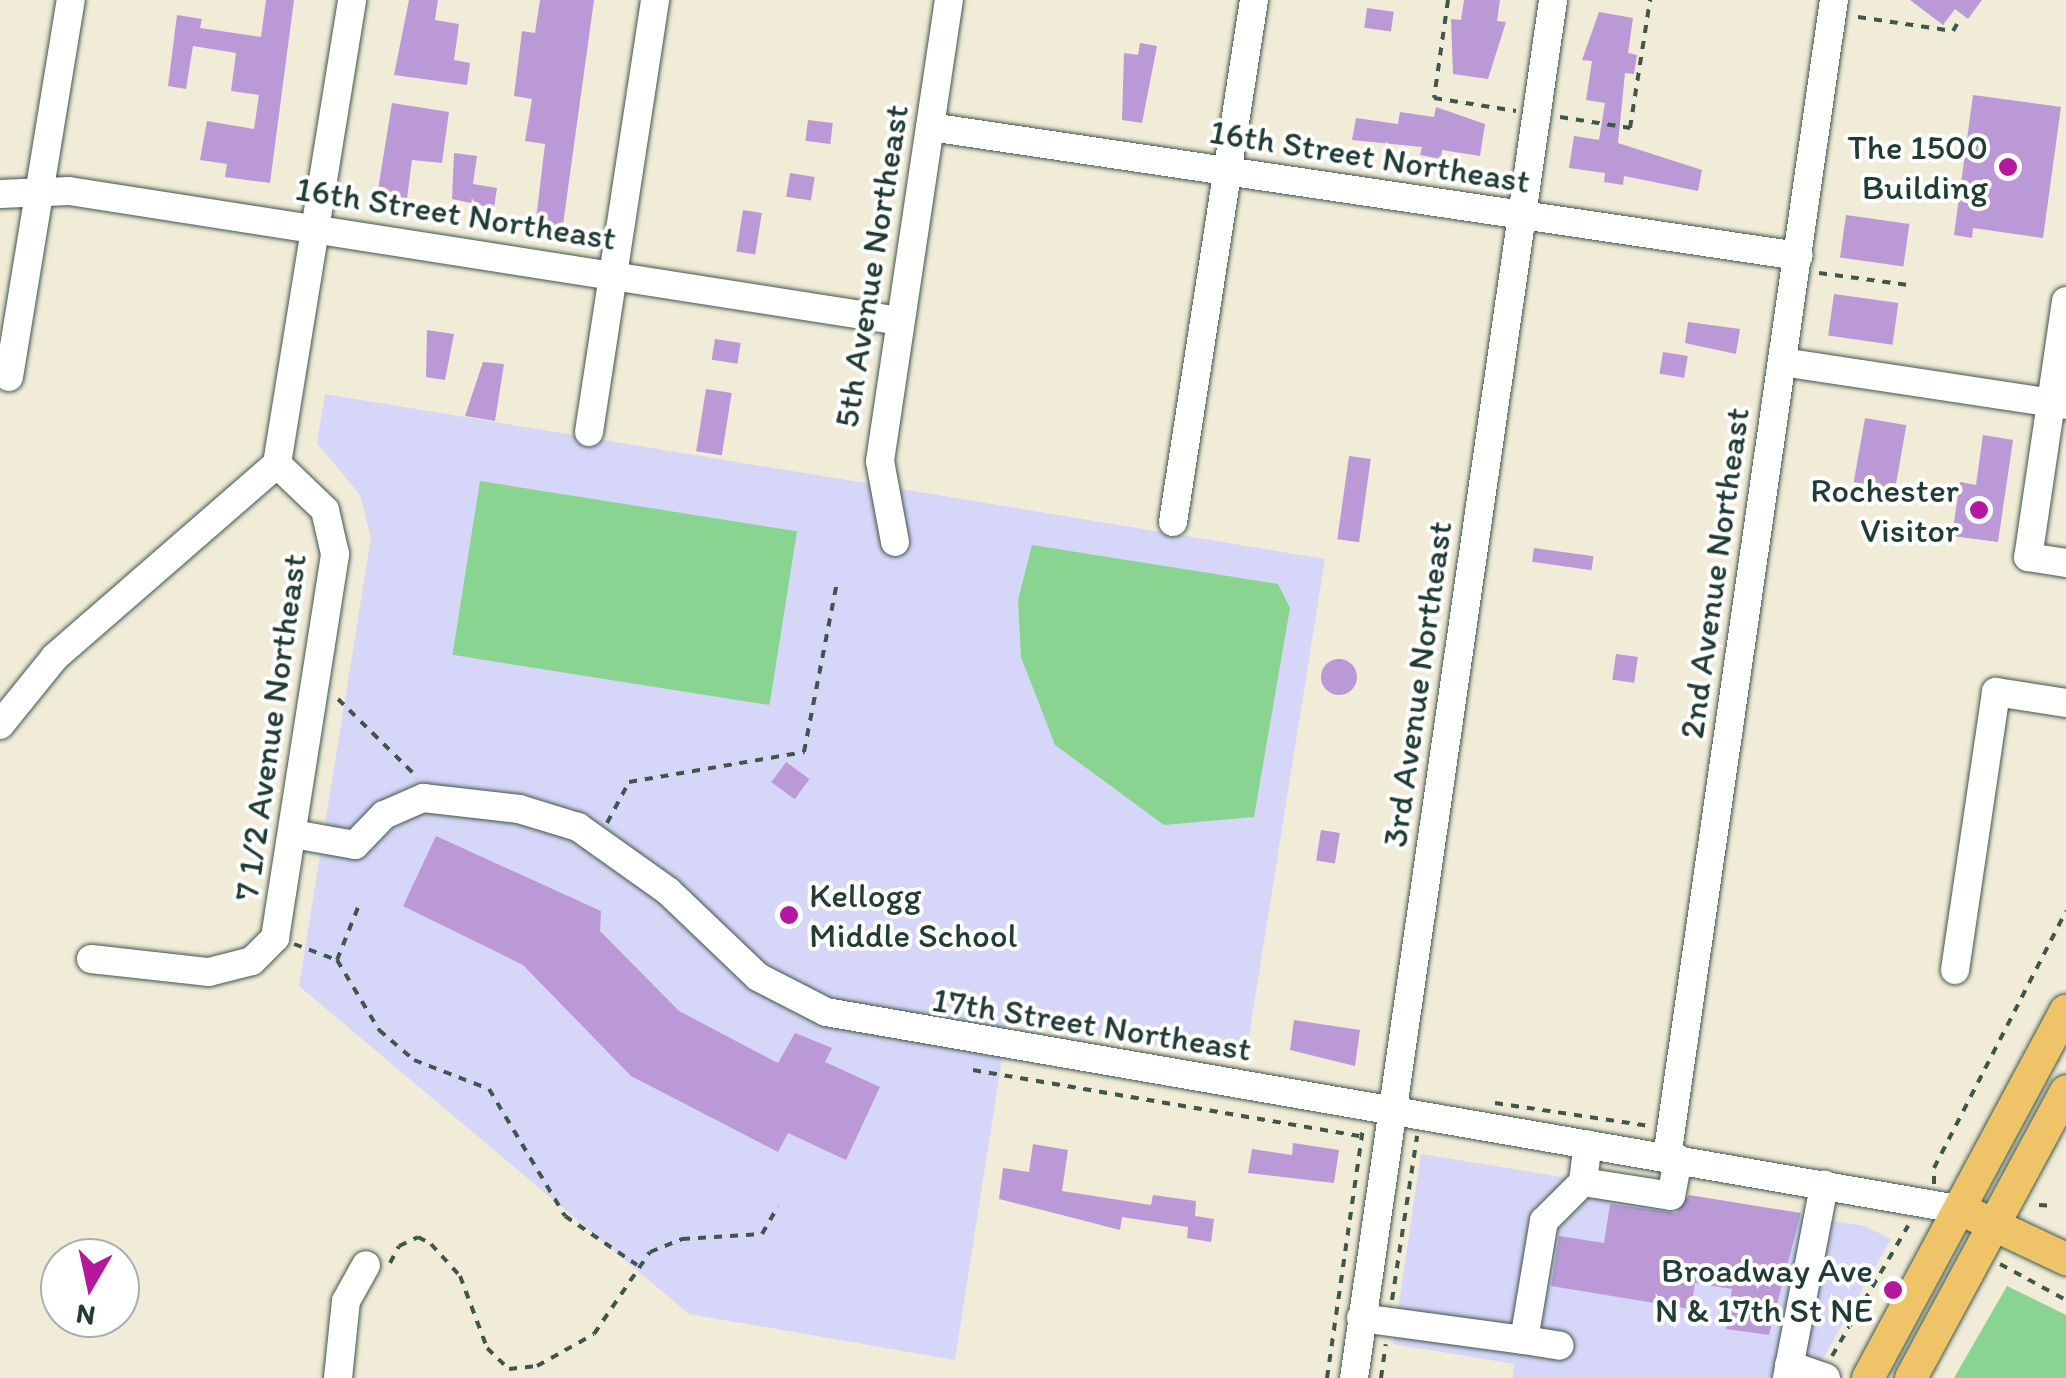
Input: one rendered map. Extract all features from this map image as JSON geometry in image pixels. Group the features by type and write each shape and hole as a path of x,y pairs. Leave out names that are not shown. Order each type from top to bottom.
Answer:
{"main road":[{"path":"1868,1378 2066,1011"},
{"path":"1911,1378 2066,1091"},
{"path":"1957,1209 2066,1258"}],"street":[{"path":"9,377 71,0"},
{"path":"0,725 55,657 277,464 352,0"},
{"path":"589,432 655,0"},
{"name":"5th Avenue Northeast","path":"895,542 880,461 949,0"},
{"path":"1173,522 1254,0"},
{"name":"3rd Avenue Northeast","path":"1354,1378 1375,1319 1392,1110 1553,0"},
{"name":"2nd Avenue Northeast","path":"1583,1182 1672,1196 1672,1158 1782,362 1810,264 1834,0"},
{"name":"16th Street Northeast","path":"930,128 1810,264"},
{"name":"16th Street Northeast","path":"0,194 39,194 317,228 900,321"},
{"path":"2066,302 2059,403 2028,557 2066,564"},
{"path":"1782,362 2059,403"},
{"name":"7 1/2 Avenue Northeast","path":"91,959 209,972 252,961 275,938 335,539 314,495 277,464"},
{"path":"1955,970 1996,692 2066,704"},
{"name":"17th Street Northeast","path":"293,834 356,844 384,815 439,799 519,809 598,840 758,977 826,1012 1957,1209"},
{"path":"1524,1340 1544,1221 1583,1182 1588,1144"},
{"path":"1823,1376 1788,1372 1824,1185"},
{"path":"338,1378 346,1301 378,1264"},
{"path":"1375,1319 1560,1346"}],"path":[{"path":"1448,0 1434,98 1510,110"},
{"path":"1562,118 1630,128 1649,0"},
{"path":"1858,17 1953,30 1960,19"},
{"path":"1810,264 1908,285"},
{"path":"598,840 629,782 804,752 837,582"},
{"path":"338,698 439,799"},
{"path":"337,960 359,905"},
{"path":"1934,1184 1942,1150 2066,911"},
{"path":"275,938 337,960 380,1030 414,1060 489,1089 565,1216 637,1265"},
{"path":"973,1070 1362,1136 1327,1378"},
{"path":"1479,1100 1645,1126"},
{"path":"1381,1378 1375,1319 1415,1146"},
{"path":"378,1264 418,1237 446,1254 487,1348 509,1369 566,1355 594,1334 637,1265 682,1239 762,1234 778,1206"},
{"path":"2039,1206 2056,1206"},
{"path":"1823,1376 1904,1232"},
{"path":"2005,1266 2066,1300"}],"shaded area":[{"name":"Kellogg Middle School","path":"325,394 1325,559 1245,1061 1008,1020 955,1360 689,1314 299,986 371,538 360,495 317,443"},
{"path":"1421,1154 1865,1226 1891,1239 1812,1378 1513,1378 1514,1364 1393,1344"}],"green space":[{"path":"480,481 797,531 770,705 452,655"},
{"path":"1032,545 1278,584 1290,608 1254,817 1164,825 1055,745 1021,657 1018,600"},
{"path":"2007,1286 2066,1315 2066,1378 1954,1378"}],"building":[{"path":"266,0 294,0 270,183 225,177 227,164 200,160 207,121 254,129 259,95 231,91 236,53 193,46 186,89 168,86 177,15 202,19 200,28 261,37"},
{"path":"409,0 438,0 435,20 459,24 454,60 470,63 467,85 394,75"},
{"path":"540,0 594,0 562,232 535,228 545,144 525,141 532,99 514,96 522,31 535,33"},
{"path":"1464,0 1500,0 1497,21 1506,22 1488,79 1453,74 1451,19 1461,20"},
{"path":"1910,0 1982,0 1968,19 1955,9 1943,25"},
{"path":"1367,8 1394,12 1391,32 1364,28"},
{"path":"1599,12 1633,18 1628,53 1637,55 1634,74 1625,73 1618,143 1702,170 1698,191 1624,176 1623,185 1604,182 1605,173 1569,168 1574,136 1599,140 1605,103 1586,100 1592,61 1582,60"},
{"path":"1140,43 1157,46 1142,123 1122,120 1124,53 1138,55"},
{"name":"The 1500 Building","path":"1973,95 2061,107 2043,238 1973,228 1972,238 1954,235"},
{"path":"392,103 449,112 442,163 412,160 406,206 376,202"},
{"path":"1436,107 1485,124 1480,156 1442,150 1441,159 1420,155 1422,147 1352,140 1356,118 1398,124 1400,112 1434,117"},
{"path":"808,120 833,123 830,144 805,141"},
{"path":"454,153 477,156 473,184 497,188 494,208 452,199"},
{"path":"790,173 815,177 811,201 786,197"},
{"path":"743,210 762,213 755,254 736,251"},
{"path":"1846,215 1909,224 1903,266 1840,258"},
{"path":"1834,294 1898,303 1893,345 1828,336"},
{"path":"1688,322 1740,329 1736,354 1685,343"},
{"path":"427,330 454,334 445,380 426,377"},
{"path":"715,339 741,343 737,364 712,360"},
{"path":"1663,352 1688,356 1684,378 1660,374"},
{"path":"483,362 504,364 495,421 465,416"},
{"path":"706,389 732,393 722,455 696,451"},
{"path":"1865,418 1906,425 1895,489 1854,482"},
{"name":"Rochester Visitor","path":"1983,435 2013,440 1998,542 1952,536 1960,482 1976,485"},
{"path":"1349,456 1371,459 1359,542 1337,539"},
{"path":"1534,548 1593,556 1591,570 1532,562"},
{"path":"1616,654 1638,657 1634,683 1612,680"},
{"path":"1339,659 1352,664 1357,677 1352,690 1339,695 1326,690 1321,677 1326,664"},
{"path":"786,762 809,779 795,799 771,782"},
{"path":"1321,830 1340,833 1335,864 1316,861"},
{"path":"436,836 601,911 600,931 679,1011 778,1063 795,1033 832,1048 825,1062 880,1087 846,1160 788,1133 778,1152 631,1076 523,965 403,906"},
{"path":"1294,1020 1360,1030 1355,1066 1290,1050"},
{"path":"1293,1143 1339,1150 1334,1183 1248,1173 1252,1149 1292,1155"},
{"path":"1033,1144 1068,1150 1062,1191 1151,1205 1153,1195 1196,1201 1195,1216 1214,1219 1211,1242 1187,1238 1188,1227 1122,1217 1120,1230 999,1199 1003,1168 1029,1172"},
{"path":"1689,1195 1801,1213 1769,1335 1726,1329 1732,1289 1695,1283 1691,1309 1551,1286 1559,1236 1604,1243 1610,1204 1676,1213"}],"place":[{"name":"The 1500 Building","path":"2008,167"},
{"name":"Rochester Visitor","path":"1979,510"},
{"name":"Kellogg Middle School","path":"789,915"},
{"name":"Broadway Ave N & 17th St NE","path":"1893,1290"}]}
